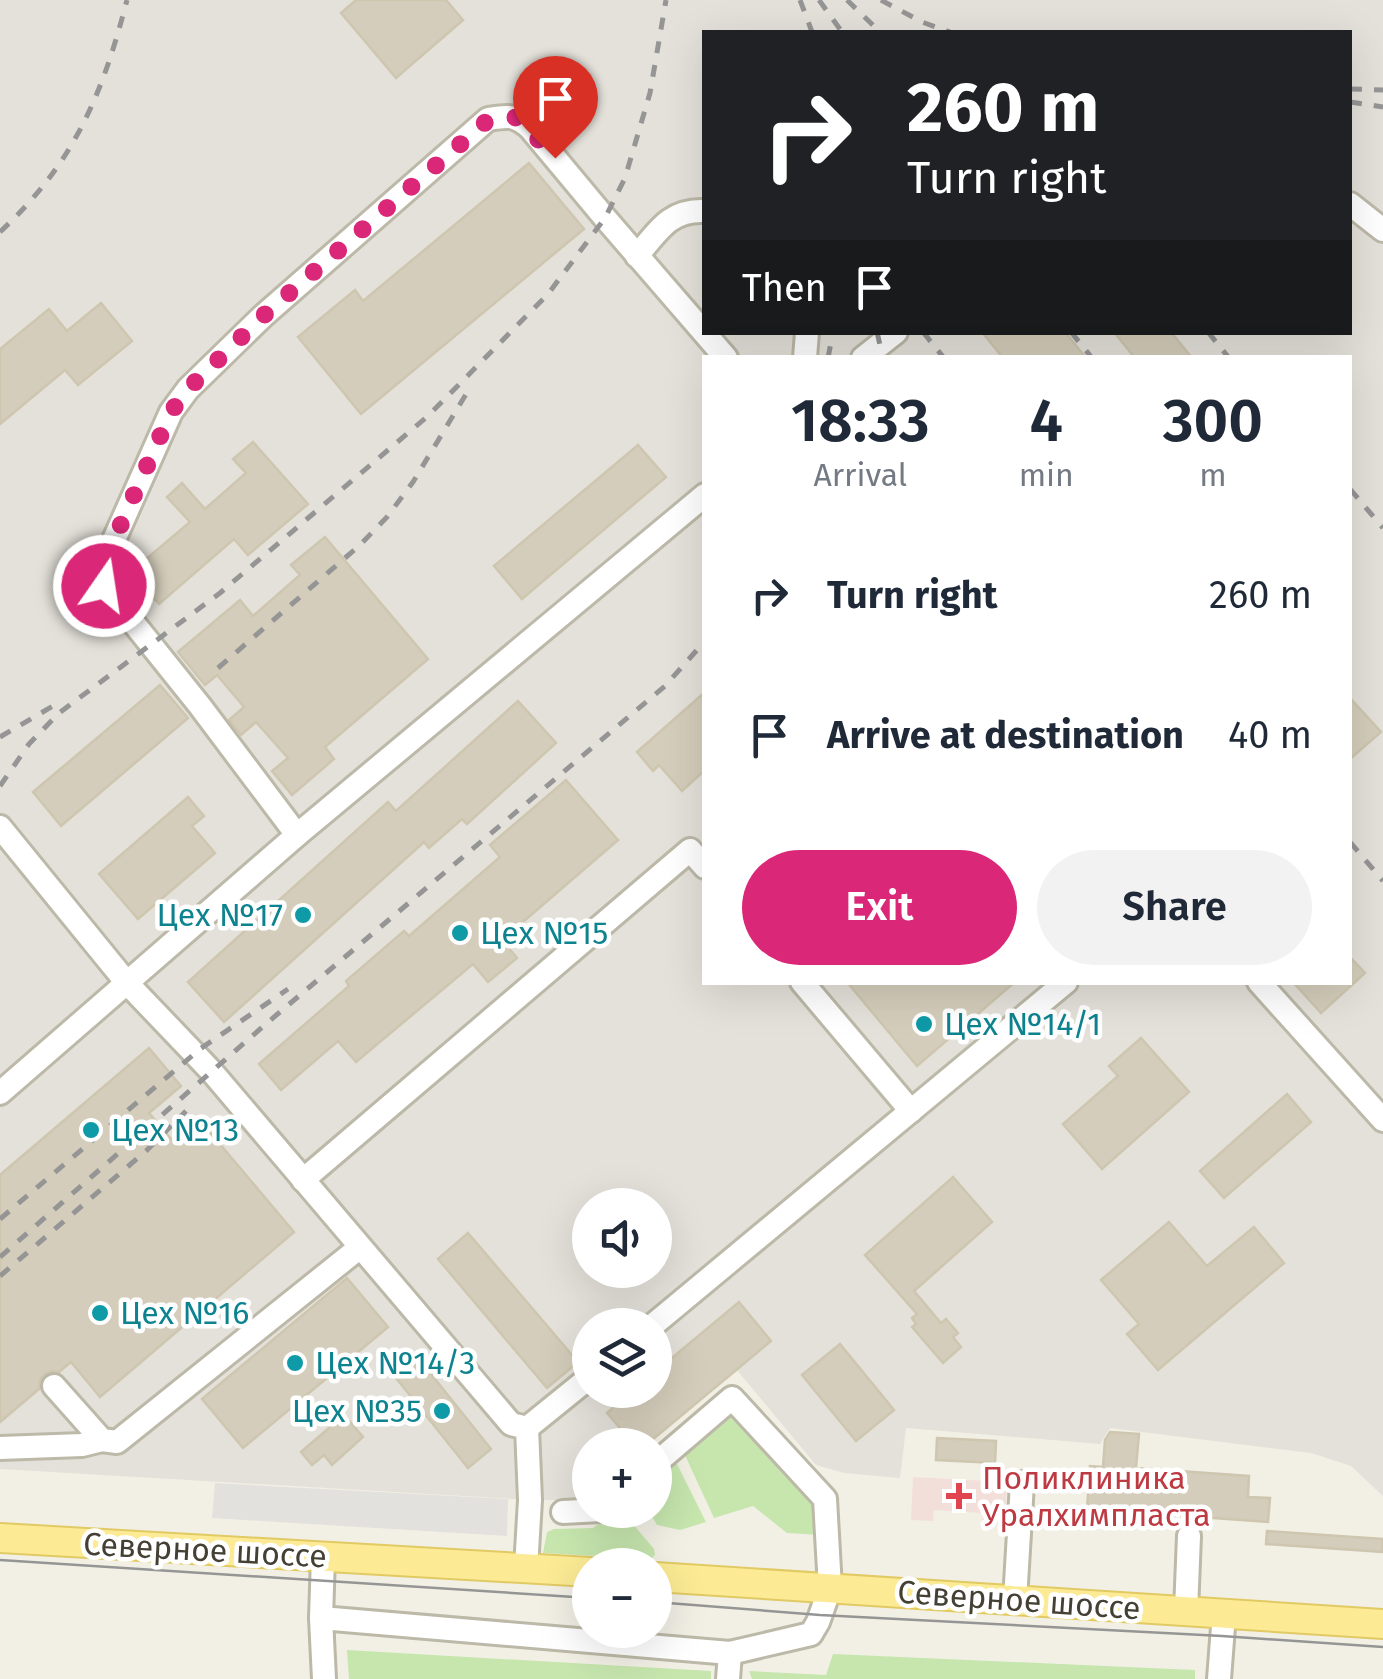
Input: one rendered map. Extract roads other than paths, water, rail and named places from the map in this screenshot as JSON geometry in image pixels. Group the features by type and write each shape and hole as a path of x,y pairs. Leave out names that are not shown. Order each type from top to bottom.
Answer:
{"main road":[{"name":"Северное шоссе","path":"0,1538 572,1571"},
{"name":"Северное шоссе","path":"672,1578 1383,1624"}],"street":[{"path":"297,836 104,586 105,560 171,412 188,389 263,316 488,120 506,116 519,118 702,330"},
{"path":"1352,206 1383,230"},
{"path":"637,256 671,218 683,212 702,211"},
{"path":"706,335 723,355"},
{"path":"867,355 892,335"},
{"path":"0,1092 297,836 702,498"},
{"path":"0,827 128,984 212,1072 511,1424 527,1428"},
{"path":"303,1180 690,850 702,864"},
{"path":"805,985 912,1111"},
{"path":"672,1309 1062,985"},
{"path":"1263,985 1383,1120"},
{"path":"0,1448 117,1442 359,1248"},
{"path":"54,1386 102,1440"},
{"path":"527,1428 572,1391"},
{"path":"321,1618 730,1653 811,1634 830,1588 825,1499 732,1398 672,1449"},
{"path":"526,1568 530,1500 527,1428"},
{"path":"1014,1600 1022,1483"},
{"path":"563,1512 572,1512"},
{"path":"1186,1611 1189,1536"},
{"path":"323,1557 324,1679"},
{"path":"1219,1679 1224,1614"},
{"path":"728,1679 730,1653"}],"tram line":[{"path":"0,1560 572,1597"},
{"path":"672,1603 1383,1647"}],"railway":[{"path":"0,232 48,180 82,126 107,67 127,0"},
{"path":"0,786 29,744 59,713 220,593 428,416 548,294 605,218 625,178 650,93 666,0"},
{"path":"800,0 811,30"},
{"path":"819,0 841,30"},
{"path":"847,0 878,30"},
{"path":"881,0 944,30"},
{"path":"1352,89 1383,90"},
{"path":"1352,102 1383,107"},
{"path":"829,355 832,335"},
{"path":"878,335 882,355"},
{"path":"925,335 942,355"},
{"path":"1073,335 1090,355"},
{"path":"1210,335 1227,355"},
{"path":"218,668 387,517 471,386"},
{"path":"1352,491 1383,528"},
{"path":"0,1257 267,1023 665,686 702,644"},
{"path":"0,737 53,706"},
{"path":"1352,844 1383,881"},
{"path":"0,1219 200,1049 288,989"},
{"path":"0,1276 146,1151 186,1111"}],"place":[{"name":"Цех №17","path":"303,915"},
{"name":"Цех №15","path":"460,933"},
{"name":"Цех №14/1","path":"924,1024"},
{"name":"Цех №13","path":"91,1130"},
{"name":"Цех №16","path":"100,1313"},
{"name":"Цех №14/3","path":"295,1363"},
{"name":"Цех №35","path":"442,1411"},
{"name":"Поликлиника Уралхимпласта","path":"959,1496"}]}
